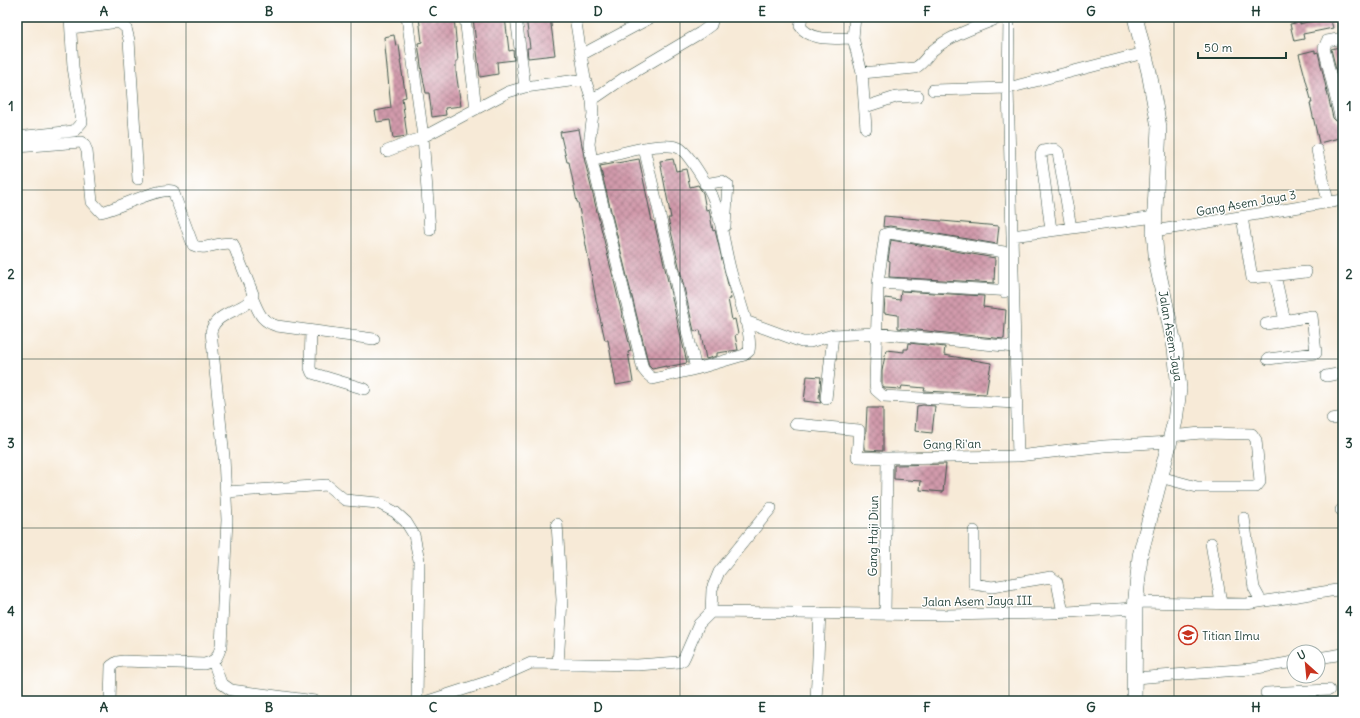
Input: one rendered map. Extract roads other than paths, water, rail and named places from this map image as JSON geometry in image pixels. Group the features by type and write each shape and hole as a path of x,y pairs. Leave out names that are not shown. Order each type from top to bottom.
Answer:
{"main road":[{"name":"Jalan Asem Jaya","path":"1134,701 1135,605 1140,556 1178,405 1178,368 1157,265 1154,224 1159,127 1135,17"}],"street":[{"path":"17,137 74,130 82,122 73,67 72,28 70,17"},
{"path":"407,17 423,137 430,230"},
{"path":"465,17 476,109"},
{"path":"516,17 525,87"},
{"path":"575,17 585,79 592,100 589,144 592,161 643,369 649,377 653,379 740,357 749,351 750,345 746,322 730,270 724,233 711,194 680,148 665,146 644,148 592,161"},
{"path":"581,55 636,21 652,17"},
{"path":"592,100 630,74 700,33 711,25 713,17"},
{"path":"802,17 800,26 804,32 812,36 853,38"},
{"path":"856,17 853,38 862,73 866,128"},
{"path":"862,73 915,68 920,66 932,51 944,43 1001,17"},
{"path":"1009,17 1008,88 1012,236 1008,251 1008,292 1014,347 1018,456"},
{"path":"72,28 119,22 126,28 129,40 138,179"},
{"path":"1340,116 1338,89 1324,45 1327,41 1343,38"},
{"path":"933,90 1008,88 1144,53"},
{"path":"387,151 423,137 508,92 525,87 585,79"},
{"path":"865,107 896,97 918,96"},
{"path":"17,147 81,142 84,144 87,152 92,202 101,212 114,209 168,189 173,190 193,245 202,247 229,243 233,244 252,290 252,297 262,318 267,323 311,331 374,339"},
{"path":"644,148 696,369"},
{"path":"1051,230 1041,155 1043,151 1054,150 1058,152 1071,228"},
{"path":"1317,150 1328,202"},
{"path":"705,184 722,181 728,184 729,188 724,233"},
{"name":"Gang Asem Jaya 3","path":"1012,236 1071,228 1154,224 1242,217 1343,200"},
{"path":"1242,217 1252,278 1306,272"},
{"path":"1008,251 889,233 884,236 878,284 875,384 876,390 883,396 1016,403"},
{"path":"1275,276 1285,321"},
{"path":"878,284 1008,292"},
{"path":"110,701 111,666 117,662 204,664 213,661 218,657 221,646 227,520 220,410 212,325 217,320 252,297"},
{"path":"1266,324 1312,316 1316,353 1268,359"},
{"path":"746,322 802,342 817,341 833,335 876,334 1014,347"},
{"path":"311,331 310,368 312,373 365,389"},
{"path":"826,399 833,335"},
{"path":"1326,376 1343,373"},
{"name":"Gang Ri'an","path":"795,424 859,430 857,457 1018,456 1170,439 1202,433 1252,434 1256,440 1260,482 1256,487 1197,487 1160,477"},
{"name":"Gang Haji Diun","path":"885,614 887,458"},
{"path":"226,492 327,485 345,500 378,503 395,512 406,522 414,535 419,560 417,701"},
{"path":"428,701 455,697 531,663 638,665 679,662 685,656 699,624 711,612 712,589 717,576 771,508"},
{"path":"1244,518 1254,588 1261,601"},
{"path":"557,524 562,600 558,664"},
{"path":"974,531 974,584 992,587 1051,577 1057,582 1063,613"},
{"path":"1211,543 1221,603"},
{"name":"Jalan Asem Jaya III","path":"711,612 945,615 1063,613 1135,605 1221,603 1246,604 1343,589"},
{"path":"816,701 820,613"},
{"path":"1326,657 1343,654"},
{"path":"213,661 225,688 260,697 314,701"},
{"path":"1135,678 1251,669 1286,663"},
{"path":"1266,694 1313,696 1329,690"}],"place":[{"name":"Titian Ilmu","path":"1188,635"}]}
